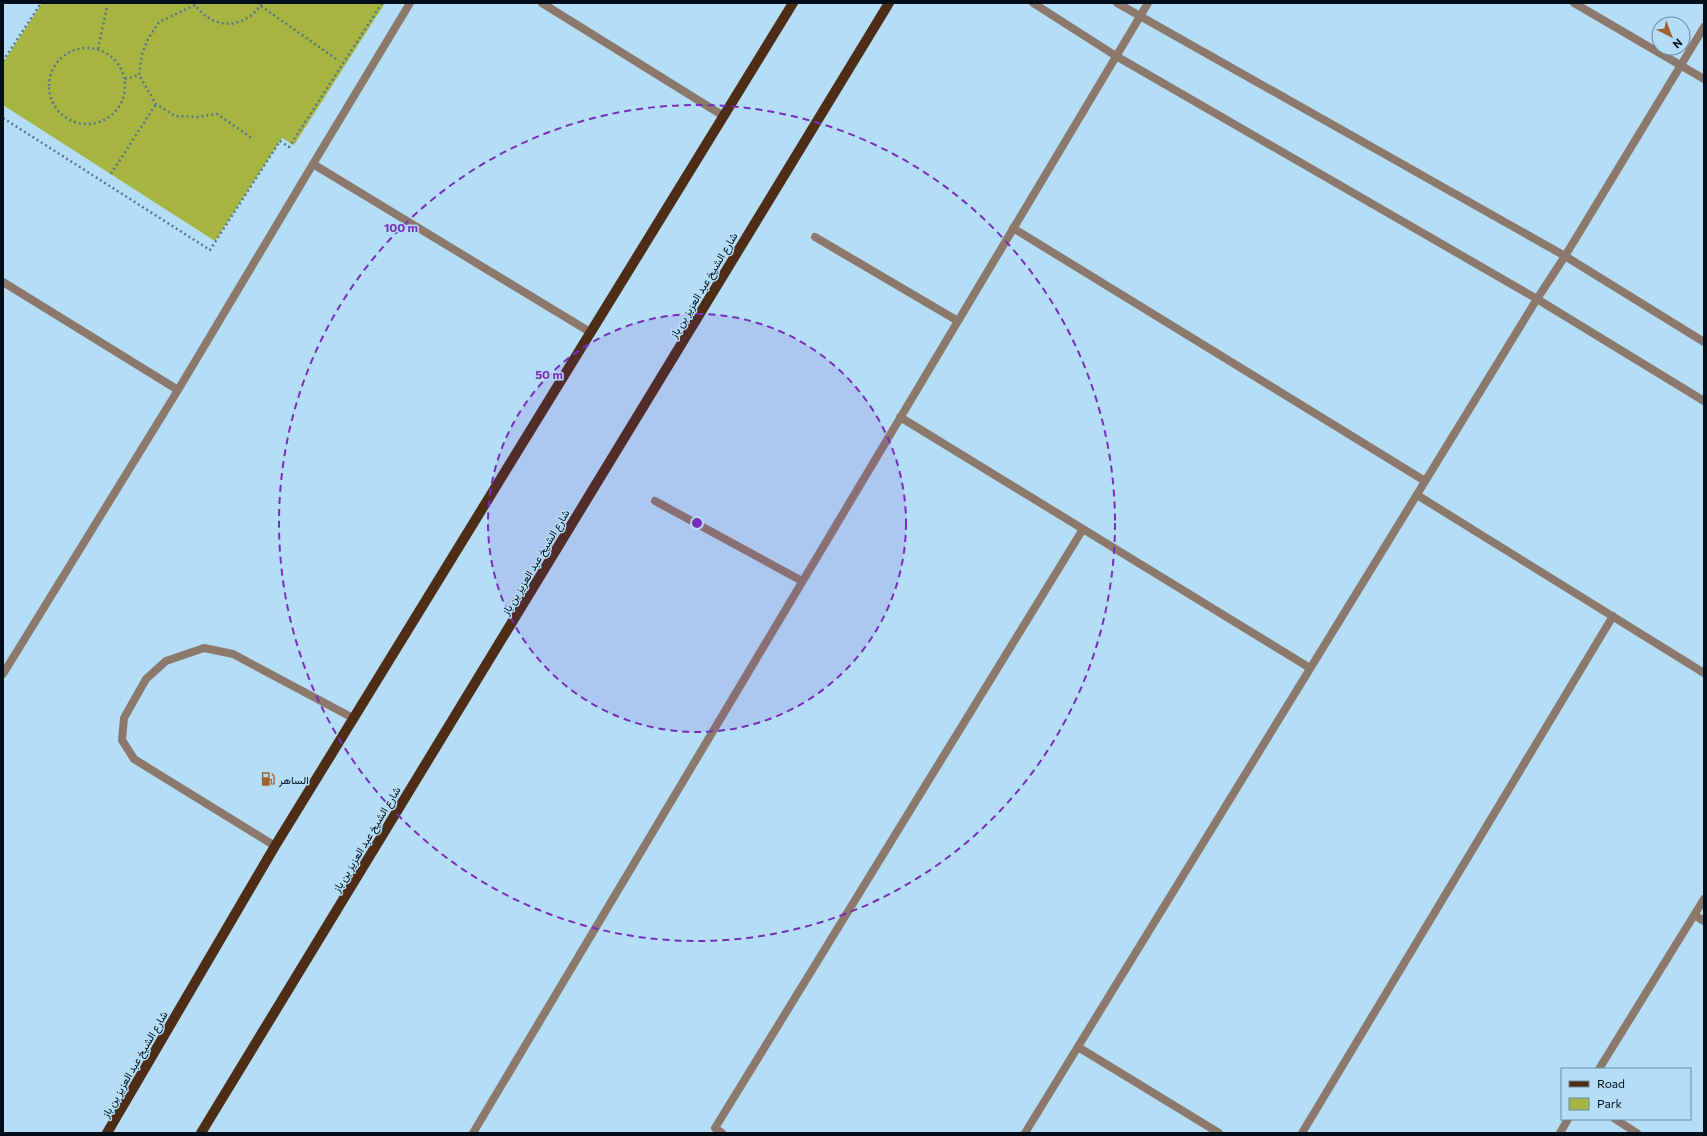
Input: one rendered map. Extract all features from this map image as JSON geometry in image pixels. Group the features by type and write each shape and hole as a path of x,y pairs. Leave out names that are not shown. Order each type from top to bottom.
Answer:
{"main road":[{"name":"شارع الشيخ عبد العزيز بن باز","path":"107,1133 275,846 722,115 793,3"},
{"name":"شارع الشيخ عبد العزيز بن باز","path":"201,1133 889,3"}],"street":[{"path":"3,674 178,390 410,3"},
{"path":"542,3 722,115"},
{"path":"1033,3 1116,56 1537,299 1704,401"},
{"path":"1117,3 1565,256 1704,342"},
{"path":"473,1133 1148,3"},
{"path":"1574,3 1704,79"},
{"path":"1025,1133 1537,299 1565,256 1704,27"},
{"path":"314,164 590,332"},
{"path":"1013,228 1426,481"},
{"path":"815,237 958,321"},
{"path":"3,282 178,390"},
{"path":"900,417 1310,668"},
{"path":"1417,495 1704,672"},
{"path":"655,502 802,581"},
{"path":"722,1133 715,1128 1083,529"},
{"path":"1302,1133 1612,616"},
{"path":"275,846 134,759 122,740 124,718 146,679 166,661 204,648 233,654 353,718"},
{"path":"1600,1068 1704,899"},
{"path":"1694,915 1704,921"},
{"path":"1078,1047 1220,1133"},
{"path":"1560,1133 1567,1120"},
{"path":"1617,1120 1637,1133"}],"path":[{"path":"3,61 41,3"},
{"path":"3,118 210,250 280,141 289,147 382,3"},
{"path":"252,138 217,114 197,117 175,116 156,104 140,75 142,54 148,38 159,22 195,4 200,12 210,20 222,24 235,23 247,19 257,12 262,4 338,61"},
{"path":"98,49 107,7"},
{"path":"89,47 98,49 113,56 121,67 126,79 126,91 122,103 114,113 104,120 92,124 80,124 68,120 58,111 52,101 49,89 50,76 55,64 64,55 76,49 89,47"},
{"path":"126,79 140,75"},
{"path":"111,174 156,104"}],"green space":[{"path":"42,3 385,3 294,145 282,138 215,241 3,105 3,63"}],"place":[{"name":"الساهر","path":"268,779"}]}
